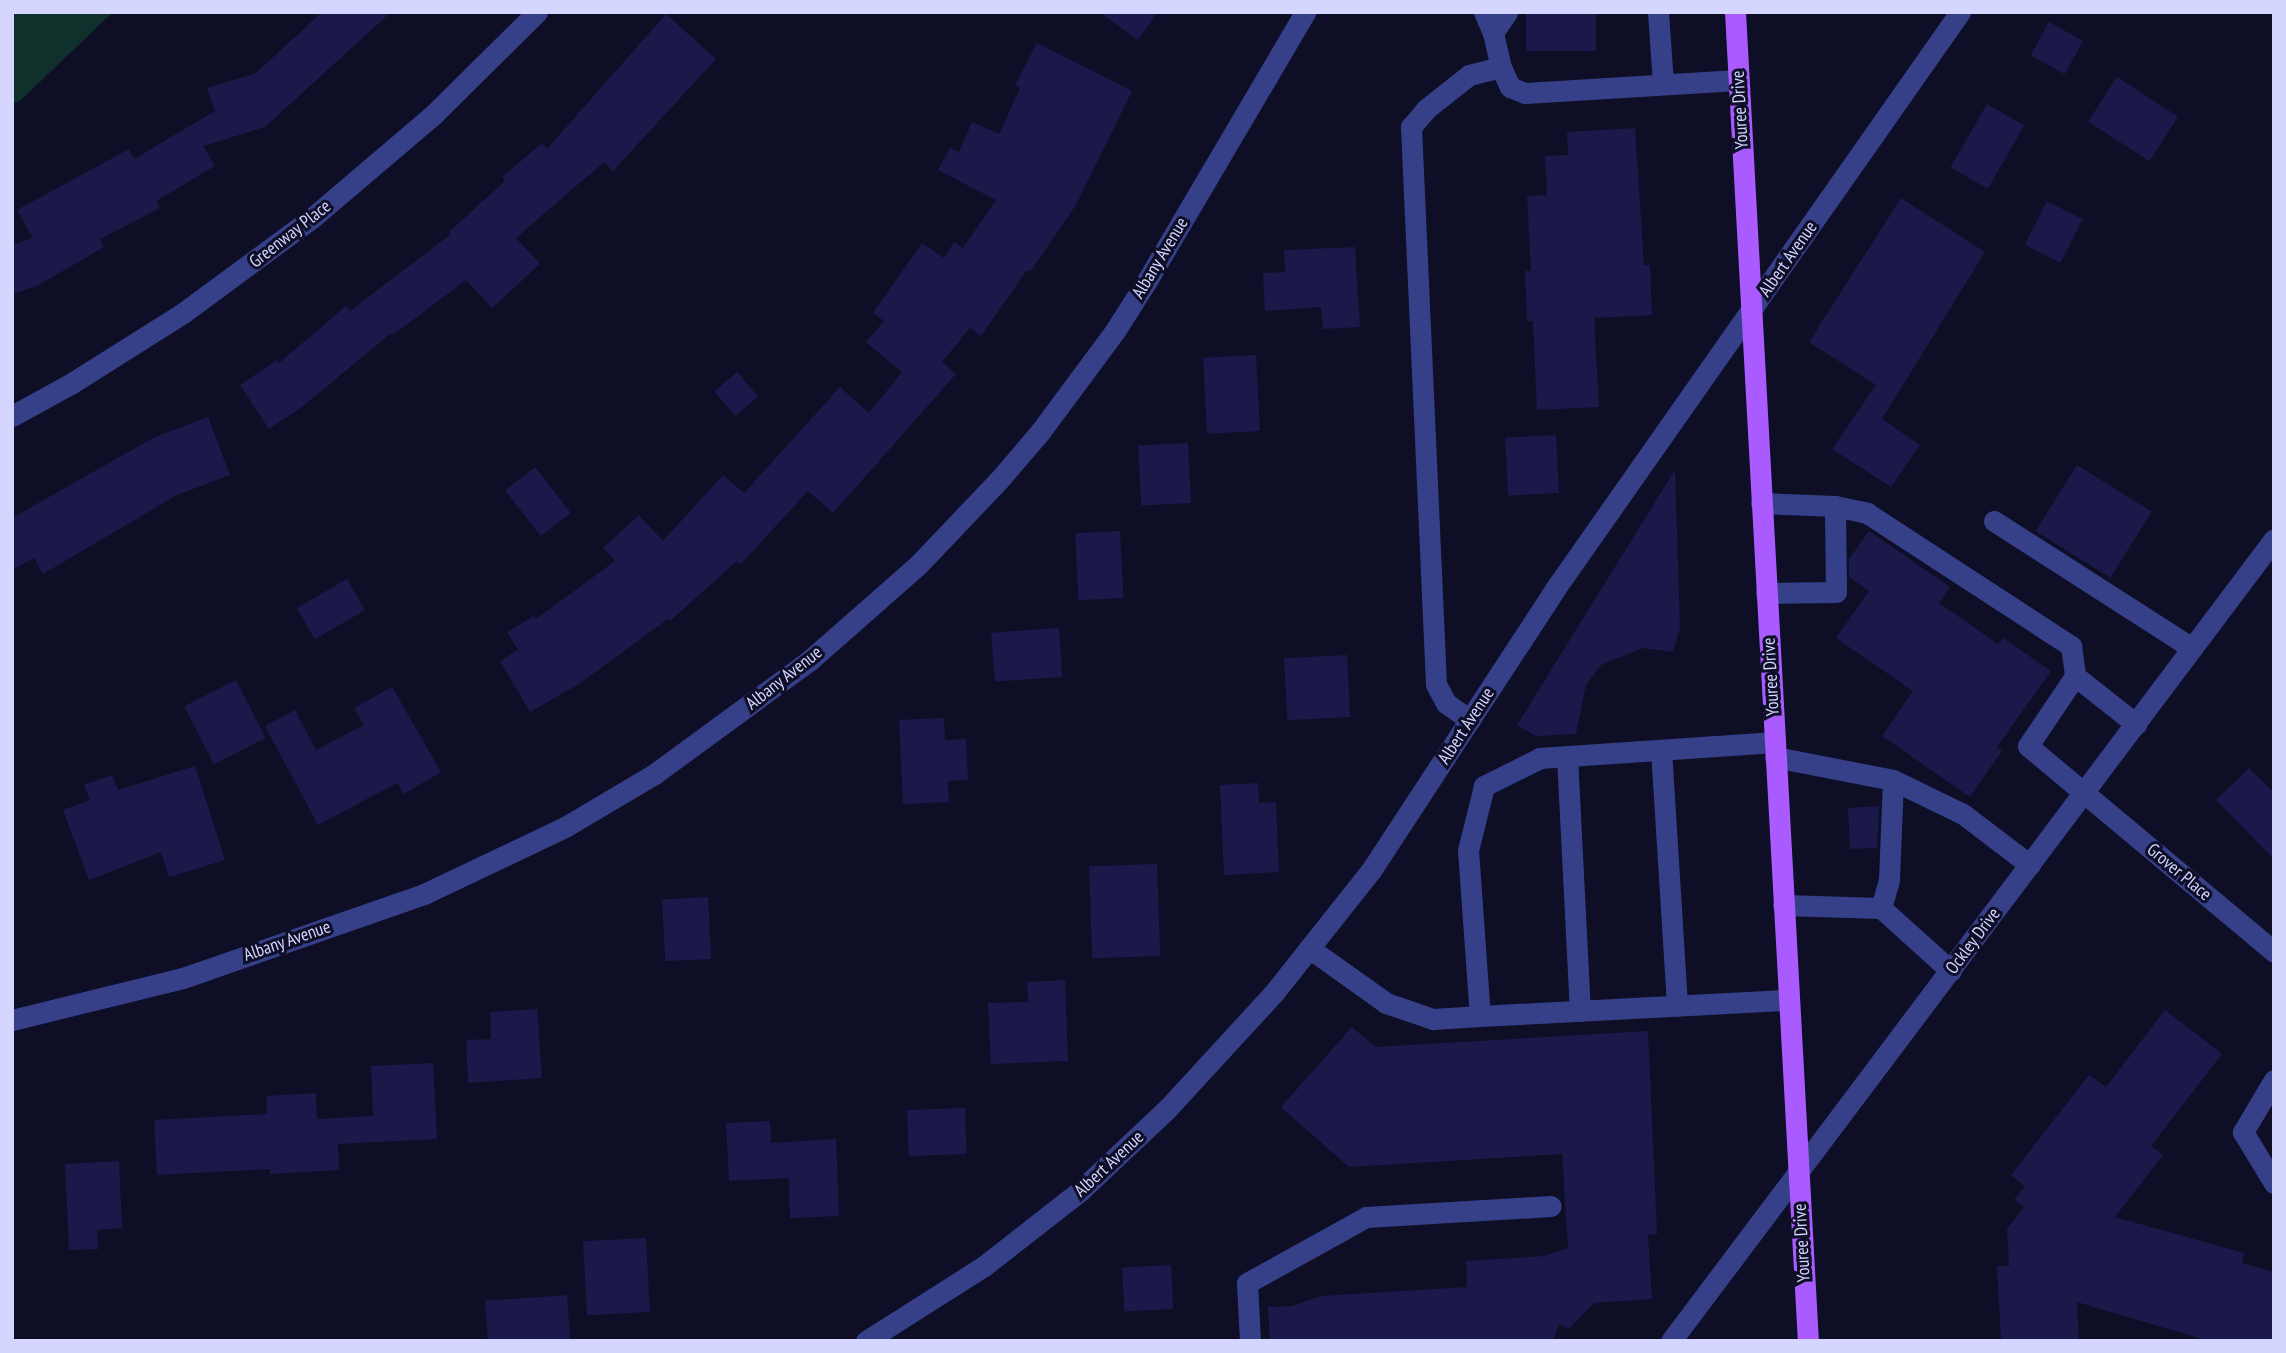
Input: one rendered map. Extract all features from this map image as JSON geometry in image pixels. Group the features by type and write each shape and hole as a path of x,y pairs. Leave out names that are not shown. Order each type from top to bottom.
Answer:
{"main road":[{"name":"Youree Drive","path":"1735,12 1808,1341"}],"street":[{"name":"Greenway Place","path":"12,416 72,383 183,313 312,218 434,114 537,12"},
{"name":"Albany Avenue","path":"12,1020 183,978 424,894 565,827 653,775 810,660 918,565 999,480 1040,432 1115,331 1149,279 1305,12"},
{"path":"1477,12 1494,22"},
{"path":"1483,12 1494,22 1501,66 1510,87 1525,93 1738,80"},
{"path":"1494,22 1507,12"},
{"path":"1658,12 1663,84"},
{"name":"Albert Avenue","path":"866,1341 984,1266 1080,1191 1168,1108 1273,994 1372,869 1555,590 1960,12"},
{"path":"1470,720 1446,703 1436,684 1410,127 1426,109 1469,75 1501,66"},
{"path":"1761,503 1835,506 1867,513 2071,646 2075,676 2136,724"},
{"path":"1766,593 1836,592 1835,506"},
{"path":"1994,521 2192,648"},
{"name":"Ockley Drive","path":"1671,1341 2274,539"},
{"name":"Grover Place","path":"2075,676 2028,746 2274,952"},
{"path":"1661,750 1677,1006"},
{"path":"1480,1016 1468,850 1484,786 1540,758 1661,750 1775,750 1893,780 1963,814 2030,865"},
{"path":"1567,756 1580,1011"},
{"path":"1881,908 1889,880 1893,780"},
{"path":"1783,905 1881,908 1951,971"},
{"path":"1309,948 1386,1003 1433,1019 1789,1000"},
{"path":"2273,1083 2243,1132 2274,1183"},
{"path":"1250,1341 1247,1283 1366,1217 1551,1206"}],"green space":[{"path":"12,12 113,12 21,100 12,104"}],"building":[{"path":"322,12 391,12 265,127 203,146 215,166 156,201 160,208 100,239 104,247 37,286 12,294 12,245 33,238 17,210 129,149 134,159 215,111 207,88 256,73"},
{"path":"1099,12 1158,12 1138,40"},
{"path":"1526,12 1596,12 1596,51 1526,51"},
{"path":"666,14 716,59 613,171 604,162 516,238 540,264 492,308 466,280 393,335 391,333 302,407 269,429 240,385 277,360 279,363 346,306 350,311 451,234 449,232 505,181 502,177 542,143 547,149"},
{"path":"2049,22 2083,41 2065,74 2031,55"},
{"path":"1037,43 1132,91 1076,205 1030,272 1027,270 981,336 970,328 942,362 956,374 833,513 808,491 741,564 737,561 670,621 668,619 579,684 530,712 500,661 518,650 507,632 534,616 536,619 615,561 603,548 639,515 663,541 723,475 744,493 840,387 869,413 902,372 866,342 884,321 873,313 922,243 944,258 954,242 963,248 996,200 938,170 950,148 959,152 972,122 999,134 1020,88 1015,85"},
{"path":"2117,77 2178,117 2149,161 2088,121"},
{"path":"1987,104 2024,126 1988,189 1950,167"},
{"path":"1635,128 1644,265 1650,265 1652,315 1594,318 1599,407 1537,410 1533,321 1527,321 1525,271 1531,271 1527,196 1547,195 1545,156 1568,155 1567,132"},
{"path":"1901,198 1985,252 1882,419 1920,445 1891,487 1832,449 1876,385 1809,342"},
{"path":"2047,201 2083,219 2060,263 2025,245"},
{"path":"1355,247 1360,327 1323,329 1321,307 1265,311 1263,273 1285,272 1284,250"},
{"path":"1256,355 1260,431 1207,434 1203,358"},
{"path":"737,372 758,396 735,416 714,392"},
{"path":"208,417 230,475 177,495 43,574 34,558 12,570 12,518 155,437"},
{"path":"1556,435 1559,493 1508,496 1505,438"},
{"path":"1188,443 1191,503 1141,506 1138,446"},
{"path":"2077,465 2152,512 2110,578 2036,531"},
{"path":"535,467 571,513 541,536 505,490"},
{"path":"1675,470 1680,628 1673,652 1643,648 1601,665 1586,685 1576,734 1536,736 1517,725"},
{"path":"1120,531 1124,598 1079,600 1075,533"},
{"path":"1869,531 1950,587 1939,603 1998,644 2003,638 2051,671 1997,747 2002,751 1970,797 1882,736 1913,691 1836,638 1869,591 1849,577 1849,559"},
{"path":"347,579 365,610 315,639 297,608"},
{"path":"1059,628 1062,677 995,682 991,633"},
{"path":"1347,655 1350,717 1287,720 1284,658"},
{"path":"236,680 266,738 214,764 184,706"},
{"path":"392,687 441,772 404,794 397,783 318,825 265,726 295,710 316,750 364,725 354,708"},
{"path":"944,718 945,740 966,739 968,780 948,781 949,802 903,804 899,720"},
{"path":"195,766 225,860 169,877 161,852 89,880 63,810 90,800 84,785 112,775 118,790"},
{"path":"2249,768 2274,793 2274,859 2216,800"},
{"path":"1258,783 1259,803 1276,802 1279,872 1224,875 1220,785"},
{"path":"1879,806 1877,848 1850,849 1848,808"},
{"path":"1157,864 1160,956 1092,958 1089,866"},
{"path":"708,897 711,959 665,961 662,899"},
{"path":"1065,980 1068,1061 991,1064 988,1003 1028,1002 1027,982"},
{"path":"537,1009 542,1078 468,1083 466,1040 491,1039 490,1012"},
{"path":"2165,1010 2222,1054 2151,1146 2163,1155 2115,1217 2244,1253 2242,1263 2274,1272 2274,1341 2209,1341 2077,1302 2079,1341 2001,1341 1997,1266 2009,1266 2007,1229 2024,1207 2014,1200 2025,1186 2011,1175 2089,1075 2106,1087"},
{"path":"1352,1027 1375,1047 1648,1031 1657,1234 1648,1235 1652,1299 1594,1303 1569,1329 1559,1324 1553,1341 1270,1341 1268,1307 1292,1306 1321,1296 1467,1287 1466,1261 1544,1256 1568,1248 1562,1154 1349,1167 1281,1107"},
{"path":"433,1063 437,1139 338,1144 339,1170 270,1174 270,1169 157,1175 154,1120 267,1114 266,1096 316,1093 317,1119 373,1116 371,1066"},
{"path":"965,1108 967,1154 909,1156 907,1110"},
{"path":"770,1121 771,1143 836,1139 839,1216 790,1218 789,1178 729,1181 726,1123"},
{"path":"119,1161 122,1228 97,1230 98,1249 69,1250 65,1164"},
{"path":"646,1238 650,1312 587,1315 583,1241"},
{"path":"1171,1265 1173,1309 1124,1312 1122,1268"},
{"path":"567,1295 570,1341 488,1341 485,1301"}]}
